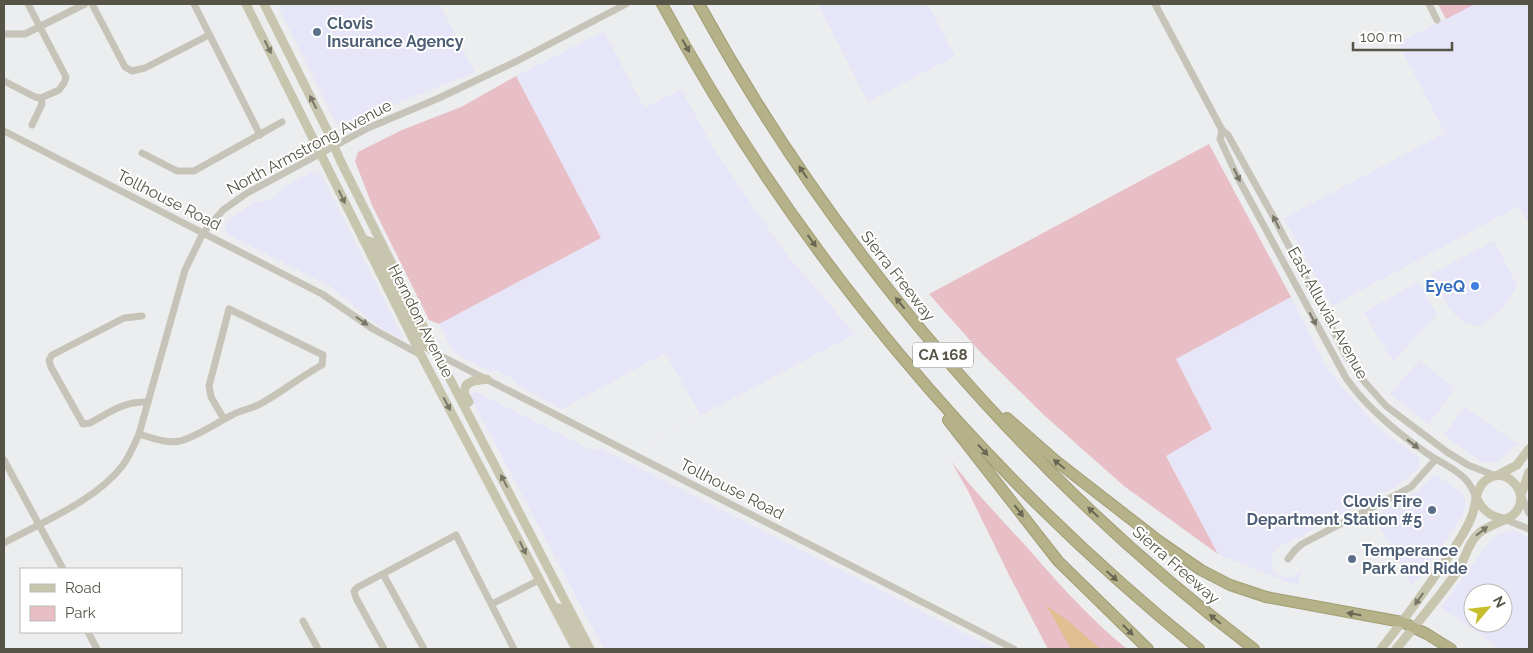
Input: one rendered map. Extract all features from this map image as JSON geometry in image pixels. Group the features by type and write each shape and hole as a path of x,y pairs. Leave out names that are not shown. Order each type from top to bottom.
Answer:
{"highway":[{"name":"CA 168","path":"662,4 710,88 755,160 824,259 889,343 927,388 1018,487 1067,535 1199,649"},
{"name":"Sierra Freeway","path":"699,4 741,77 788,150 847,235 916,324 991,410 1072,493 1134,550 1254,649"},
{"path":"916,324 1008,419 1049,455 1158,541 1201,570 1230,585 1266,597 1402,622 1451,649"},
{"path":"927,388 946,418 1058,561 1148,649"},
{"path":"1239,638 1258,649"}],"main road":[{"name":"Herndon Avenue","path":"246,4 422,355 538,580 576,649"},
{"name":"Herndon Avenue","path":"264,4 437,354 590,649"},
{"path":"363,239 374,243 426,346 430,351 437,354"},
{"path":"436,382 443,381 448,386 468,424 477,430 478,420 464,393 464,389 466,385 473,381 487,379"},
{"path":"1496,476 1517,464 1529,449"},
{"path":"1396,649 1458,570 1474,538 1486,528 1517,511 1529,472"},
{"path":"1381,649 1438,572 1470,521 1474,512 1476,497 1483,482 1488,478 1504,476 1512,480 1521,494"},
{"path":"1476,497 1487,513 1504,519"},
{"path":"538,580 570,623 584,649"}],"street":[{"path":"4,82 41,98 59,90 66,77 28,4"},
{"path":"4,34 25,34 84,4"},
{"path":"92,4 125,67 132,71 146,68 209,35"},
{"path":"194,4 260,135"},
{"name":"North Armstrong Avenue","path":"4,543 82,501 102,487 123,465 139,434 185,270 203,233 211,222 234,201 368,128 439,98 517,61 626,4"},
{"name":"East Alluvial Avenue","path":"1155,4 1222,130 1228,135 1238,152 1346,355 1362,379 1386,406 1447,452 1468,465 1496,476"},
{"path":"1429,4 1438,20"},
{"path":"32,125 42,104 41,98"},
{"path":"142,153 177,171 194,171 282,122"},
{"name":"East Alluvial Avenue","path":"1222,130 1220,139 1237,176 1346,378 1361,398 1374,411 1435,460 1463,476 1476,497"},
{"name":"Tollhouse Road","path":"4,131 322,294 373,329 422,355"},
{"path":"139,434 157,440 180,441 224,419 237,412 258,405 280,392 302,376 322,365 323,355 229,309 209,386 211,397 224,419"},
{"path":"142,316 124,318 52,355 49,360 51,367 83,424 90,423 127,403 148,402"},
{"name":"Tollhouse Road","path":"437,354 1014,649"},
{"path":"4,460 62,568"},
{"path":"1288,559 1302,544 1411,486 1435,460"},
{"path":"1521,494 1529,513"},
{"path":"1504,519 1529,529"},
{"path":"384,649 354,591 358,587 456,535 514,649"},
{"path":"383,574 424,649"},
{"path":"492,604 538,580"},
{"path":"302,621 318,649"},
{"path":"89,633 97,649"}],"shaded area":[{"path":"277,4 439,4 475,72 342,125 336,123"},
{"path":"818,4 928,4 955,56 868,102"},
{"path":"1475,4 1529,4 1529,225 1519,206 1332,306 1284,218 1445,133 1398,43"},
{"path":"604,31 644,108 681,89 714,149 783,250 855,334 639,448 700,414 665,353 562,409 517,385 515,380 496,370 491,372 453,352 439,324 601,238 516,76"},
{"path":"312,172 321,175 404,340 379,327 330,286 227,234 225,223 235,215 256,201 262,203 277,195 280,189"},
{"path":"1494,241 1517,285 1507,303 1485,323 1477,326 1461,321 1450,309 1431,274"},
{"path":"1419,282 1437,315 1393,361 1364,312"},
{"path":"1291,297 1327,368 1377,427 1418,457 1420,462 1419,468 1393,488 1277,548 1271,562 1273,569 1278,575 1293,577 1300,572 1303,566 1297,586 1218,554 1166,455 1212,428 1176,359"},
{"path":"1419,361 1455,388 1429,424 1390,394"},
{"path":"475,391 593,451 600,448 996,649 604,649 471,398 471,394"},
{"path":"1465,407 1517,444 1499,461 1487,463 1481,461 1444,435"},
{"path":"1434,475 1437,475 1463,494 1465,506 1462,516 1412,586 1374,516 1415,493"},
{"path":"1512,530 1521,533 1529,539 1529,649 1498,649 1478,633 1513,633 1513,583 1463,583 1463,623 1441,608 1488,543 1498,534"},
{"path":"1046,605 1071,623 1100,649 1071,649"}],"green space":[{"path":"1438,4 1475,4 1446,19"},
{"path":"516,76 601,238 439,324 429,320 372,205 355,161 358,152 402,130 461,107"},
{"path":"1209,144 1291,297 1176,359 1212,429 1166,456 1218,554 1124,486 1045,416 982,354 929,294"},
{"path":"951,461 978,494 1061,586 1086,612 1127,649 1048,649"}],"place":[{"name":"Clovis Insurance Agency","path":"317,32"},
{"name":"EyeQ","path":"1475,286"},
{"name":"Clovis Fire Department Station #5","path":"1432,510"},
{"name":"Temperance Park and Ride","path":"1352,559"}]}
